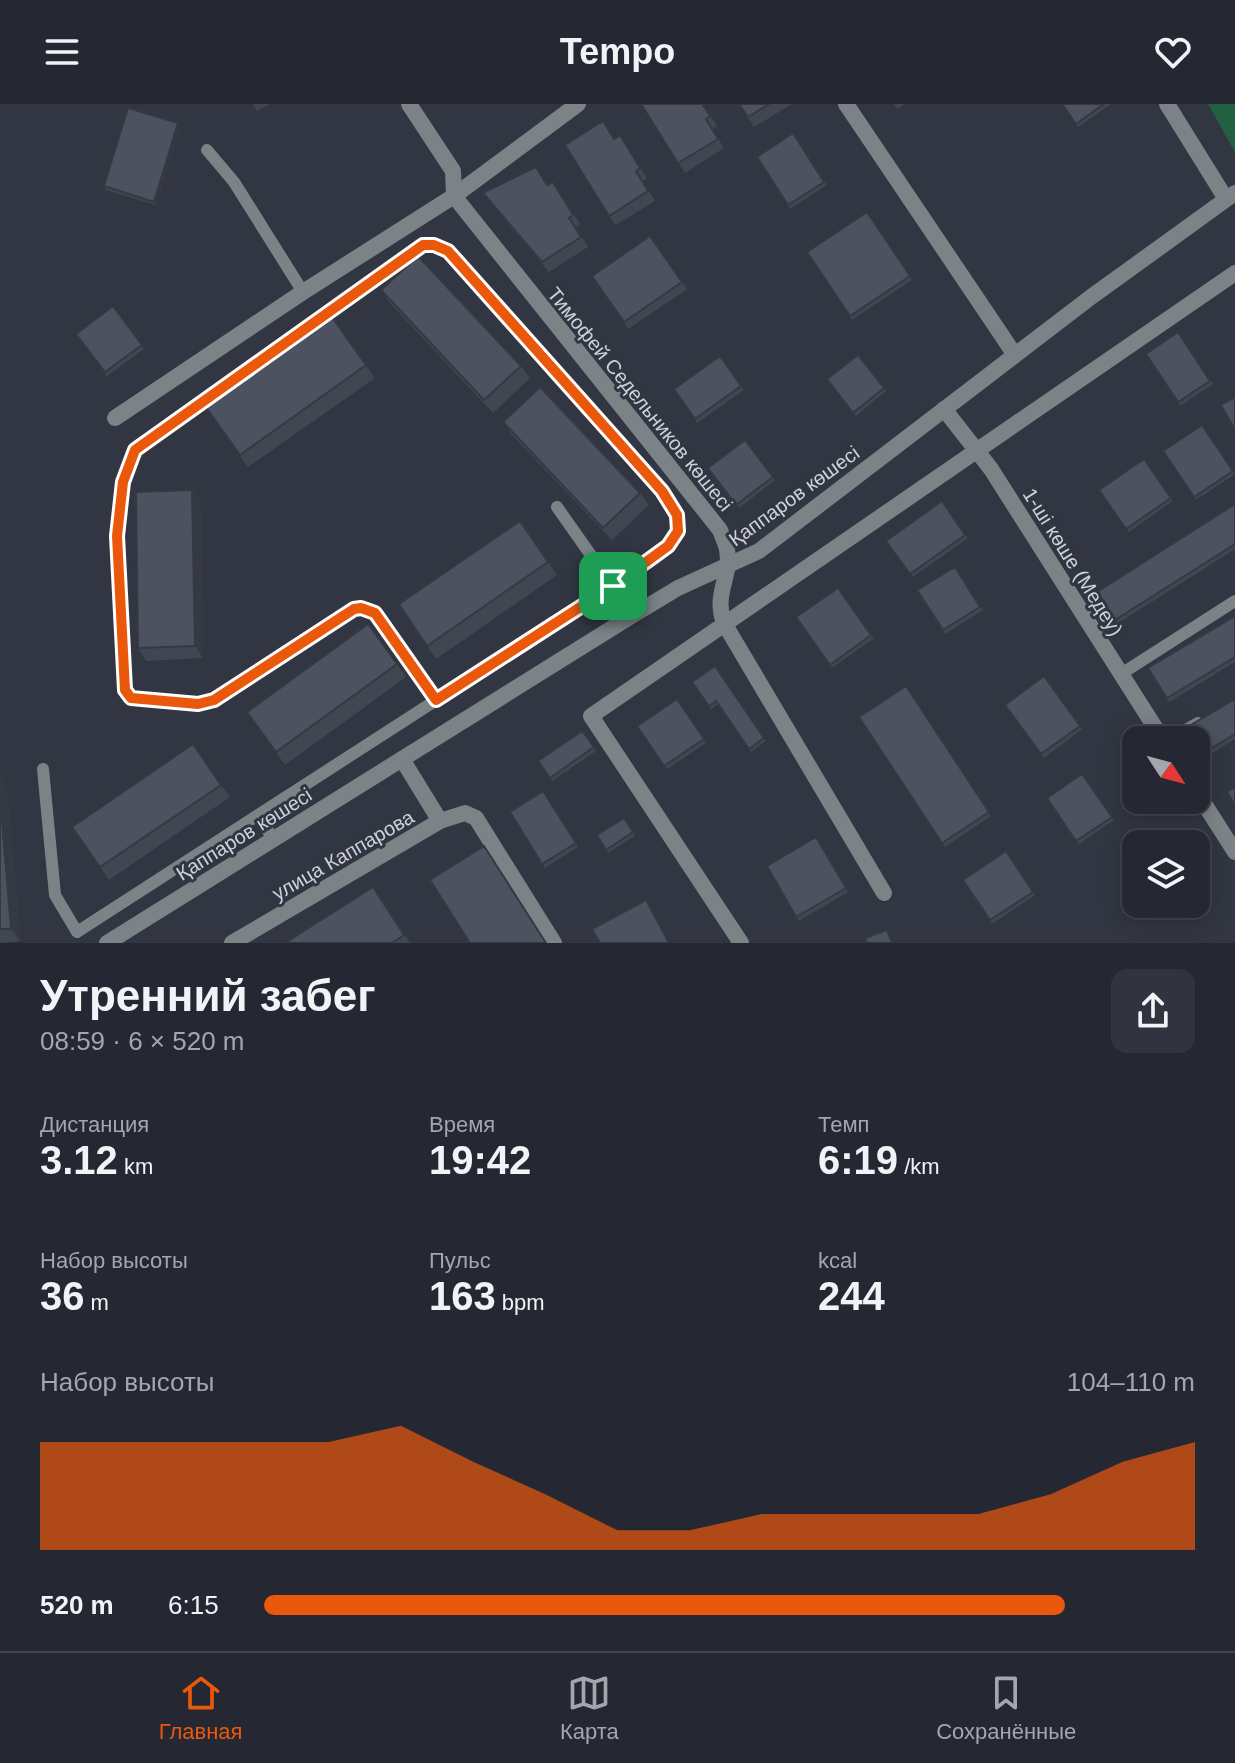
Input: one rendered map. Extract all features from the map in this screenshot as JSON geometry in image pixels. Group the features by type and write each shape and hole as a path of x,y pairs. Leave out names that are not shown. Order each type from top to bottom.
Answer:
{"street":[{"name":"Тимофей Седельников көшесі","path":"409,104 453,171 454,196 720,530 727,549 727,567 718,606 724,623 884,893"},
{"path":"115,418 303,292 454,196 578,104"},
{"path":"846,104 1015,355"},
{"path":"1167,104 1231,196"},
{"name":"Қаппаров көшесі","path":"107,943 633,615 678,588 759,551 1015,355 1231,196"},
{"path":"741,943 591,716 1235,273"},
{"name":"1-ші көше (Медеу)","path":"944,409 991,469 1156,726"},
{"path":"402,759 440,821"},
{"name":"улица Каппарова","path":"232,943 440,821 465,813 476,818 554,943"},
{"path":"1210,813 1235,852"}],"lane":[{"path":"207,150 234,182 303,292"},
{"path":"43,769 55,895 77,932 613,586 668,546 678,531 677,515 662,491 448,251 434,245 423,245 135,450 123,482 117,536 125,690 131,698 198,704 214,700 354,609 361,608 375,613 436,700"},
{"path":"557,507 633,615"},
{"path":"1121,674 1235,601"},
{"path":"1192,726 1208,717"},
{"path":"258,815 273,839"}],"green space":[{"path":"1208,104 1235,104 1235,152"}],"building":[{"path":"641,104 702,104 710,116 706,119 718,139 678,163"},
{"path":"739,104 769,104 748,117"},
{"path":"1062,104 1104,104 1076,124"},
{"path":"128,108 178,123 154,202 104,186"},
{"path":"603,121 614,139 620,135 640,168 636,171 648,191 609,216 565,145"},
{"path":"793,133 824,182 788,205 757,157"},
{"path":"536,167 547,185 553,182 573,215 569,218 581,237 542,262 483,193"},
{"path":"867,212 910,276 850,316 807,252"},
{"path":"650,236 682,282 624,322 592,276"},
{"path":"418,256 521,366 484,400 381,290"},
{"path":"113,306 142,345 105,372 76,334"},
{"path":"329,313 366,365 240,455 203,403"},
{"path":"1178,332 1210,381 1178,402 1146,354"},
{"path":"858,355 884,388 853,413 827,379"},
{"path":"720,356 741,386 695,419 674,389"},
{"path":"540,387 640,493 603,528 503,422"},
{"path":"1235,397 1235,430 1221,405"},
{"path":"1202,425 1233,471 1194,497 1163,451"},
{"path":"745,440 773,477 736,505 708,468"},
{"path":"1144,459 1171,498 1126,529 1099,490"},
{"path":"192,490 195,646 138,648 136,492"},
{"path":"942,501 965,535 910,574 886,541"},
{"path":"1235,504 1235,544 1115,620 1097,592"},
{"path":"520,521 548,562 427,646 399,604"},
{"path":"955,567 980,607 943,630 917,590"},
{"path":"838,588 871,635 830,665 796,617"},
{"path":"1235,616 1235,657 1167,698 1148,668"},
{"path":"368,624 397,664 276,752 247,712"},
{"path":"715,666 764,738 749,749 716,701 709,706 692,682"},
{"path":"1044,676 1080,726 1041,754 1005,705"},
{"path":"906,686 989,812 942,843 859,717"},
{"path":"677,699 704,739 664,766 637,726"},
{"path":"1235,699 1235,734 1210,749 1210,726 1189,726"},
{"path":"582,731 594,747 550,778 538,761"},
{"path":"193,744 221,785 100,867 72,827"},
{"path":"1082,774 1112,817 1076,841 1047,798"},
{"path":"1235,787 1235,805 1227,792"},
{"path":"543,791 576,843 542,864 510,812"},
{"path":"0,796 11,929 0,929"},
{"path":"624,818 633,832 606,850 597,835"},
{"path":"816,837 846,888 796,917 767,866"},
{"path":"484,846 546,943 470,943 430,880"},
{"path":"1006,851 1033,892 990,920 963,880"},
{"path":"373,887 404,935 392,943 285,943"},
{"path":"646,900 669,943 600,943 592,929"},
{"path":"887,930 892,943 867,943 865,938"}],"route":[{"path":"423,245 434,245 448,251 662,491 677,515 678,531 668,546 613,586 436,700 375,613 361,608 354,609 207,703 131,698 125,690 117,536 123,482 135,450 423,245"}]}
